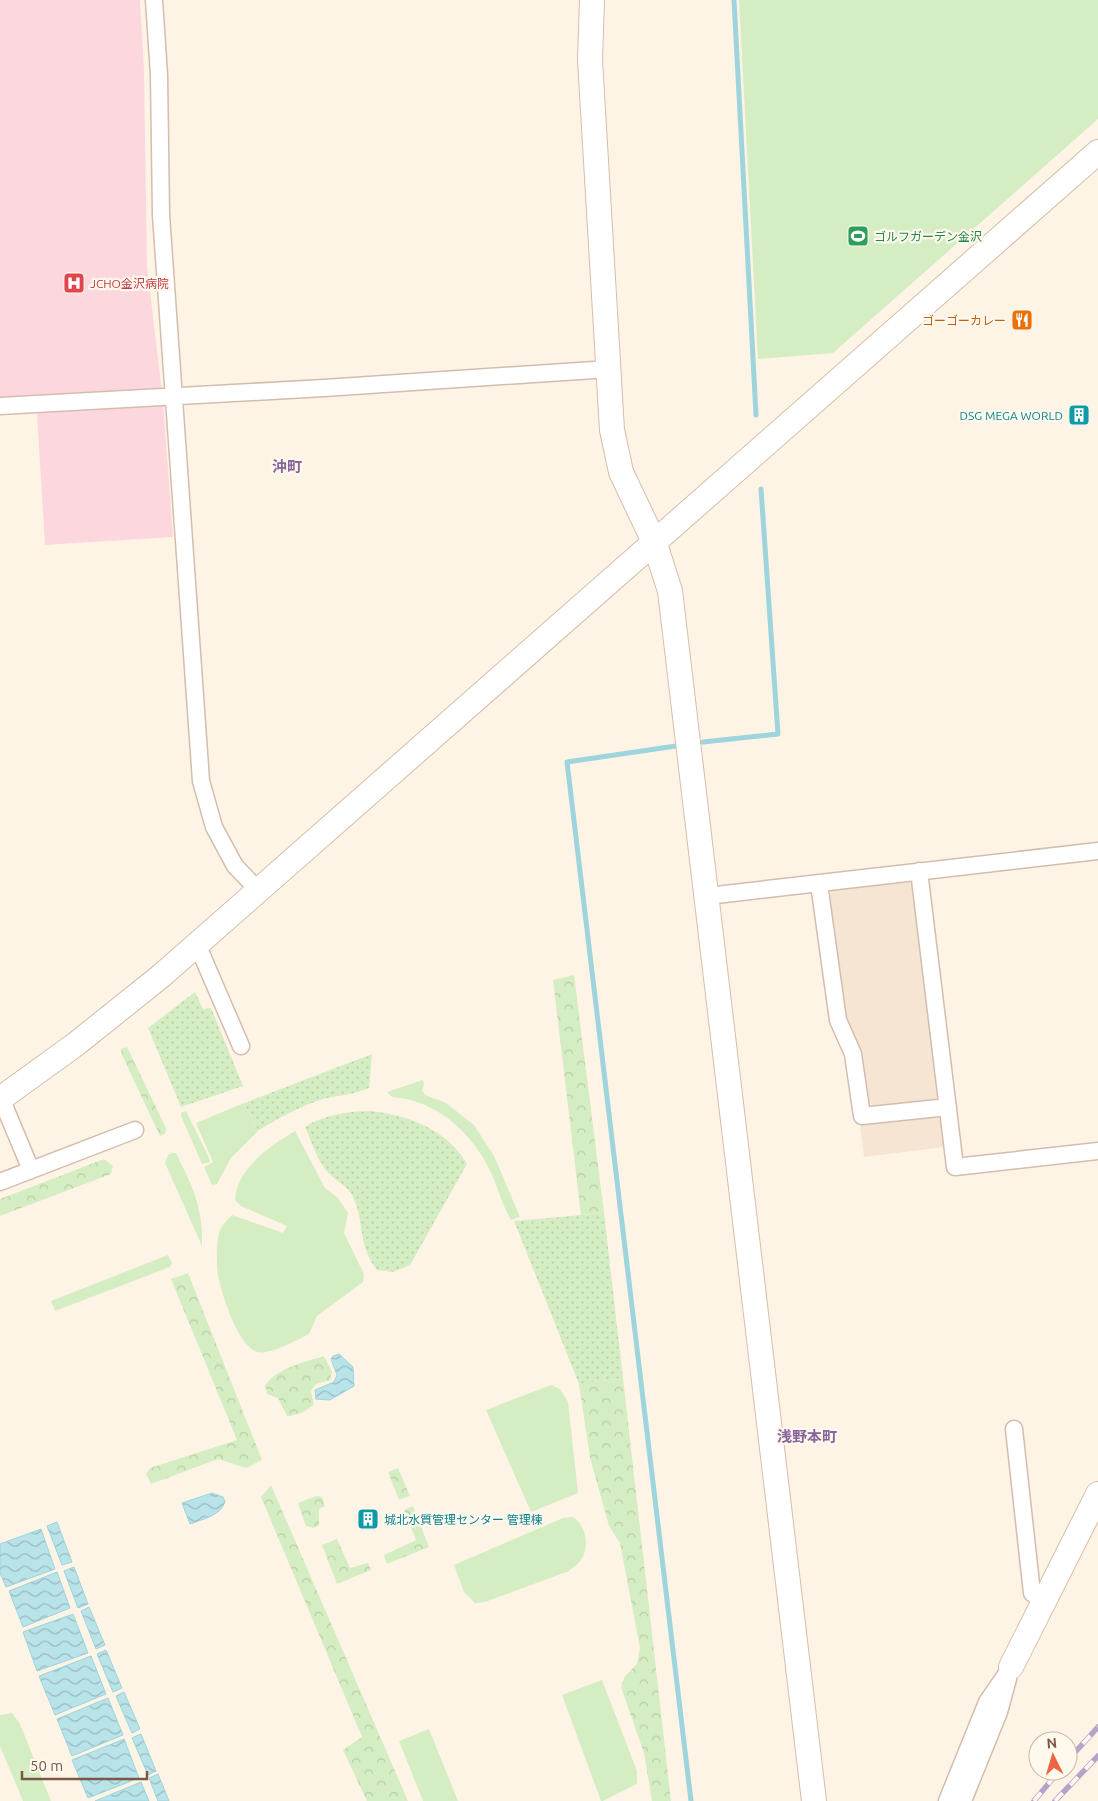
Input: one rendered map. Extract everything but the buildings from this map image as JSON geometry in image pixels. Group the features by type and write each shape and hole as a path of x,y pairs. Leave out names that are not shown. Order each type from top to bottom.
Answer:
{"street":[{"path":"154,0 159,75 161,215 202,781 214,827 235,866 259,891"},
{"path":"592,0 590,60 612,430 618,464 629,492 655,544 670,591 722,1009 748,1248 814,1801"},
{"path":"31,1170 1,1098 76,1044 259,891 1098,152"},
{"path":"0,406 175,397 609,369"},
{"path":"707,896 1098,851"},
{"path":"919,871 955,1166 1098,1151"},
{"path":"819,884 838,1020 853,1054 862,1116 948,1107"},
{"path":"197,944 241,1046"},
{"path":"0,1182 136,1130"},
{"path":"1014,1428 1032,1593 1043,1602"},
{"path":"947,1801 987,1702 1011,1667 1098,1494"},
{"path":"963,1801 999,1712 1011,1667"}],"shaded area":[{"name":"JCHO金沢病院","path":"0,0 140,0 144,70 147,266 163,401 173,537 45,545 36,398 0,400"},
{"path":"908,880 915,888 939,1094 934,1102 874,1107 868,1100 863,1060 843,1020 829,898 832,888"},
{"path":"934,1115 942,1122 945,1147 864,1157 860,1124"}],"green space":[{"name":"ゴルフガーデン金沢","path":"739,0 1098,0 1098,119 833,353 758,359"},
{"path":"574,975 604,1213 581,1215 553,980"},
{"path":"195,992 203,1009 211,1008 243,1086 181,1107 148,1028"},
{"path":"127,1047 166,1128 165,1134 160,1136 122,1055 121,1049"},
{"path":"372,1054 369,1088 301,1107 258,1131 244,1103"},
{"path":"423,1080 422,1090 425,1095 446,1103 474,1125 494,1156 520,1217 511,1220 486,1162 466,1134 440,1113 425,1105 392,1097 387,1092"},
{"path":"244,1103 258,1131 231,1158 217,1184 212,1185 204,1167 213,1162 196,1123"},
{"path":"186,1111 210,1162 202,1164 181,1116 181,1113"},
{"path":"370,1111 412,1120 438,1133 459,1152 467,1164 410,1265 393,1272 377,1270 370,1260 366,1251 359,1214 352,1195 346,1187 325,1169 316,1154 305,1127 320,1119 336,1114"},
{"path":"295,1131 325,1188 338,1198 348,1213 344,1233 364,1274 363,1282 317,1316 309,1334 276,1349 258,1352 244,1342 224,1298 217,1269 219,1235 220,1230 232,1215 283,1233 287,1226 241,1206 235,1200 241,1178 248,1168 276,1143"},
{"path":"176,1153 196,1198 201,1220 202,1246 165,1163 168,1155"},
{"path":"104,1159 113,1166 111,1174 0,1216 0,1199"},
{"path":"604,1213 623,1378 579,1384 514,1221"},
{"path":"168,1255 172,1263 170,1267 55,1311 51,1301"},
{"path":"188,1273 262,1460 246,1468 218,1459 151,1484 146,1474 150,1468 237,1440 171,1279"},
{"path":"324,1356 332,1372 330,1380 316,1384 311,1391 314,1404 311,1407 298,1414 287,1416 278,1398 267,1394 265,1386 283,1370"},
{"path":"623,1378 671,1801 652,1801 644,1753 621,1687 625,1676 637,1664 640,1648 620,1543 609,1526 590,1457 579,1384"},
{"path":"551,1385 560,1389 568,1402 578,1493 531,1512 486,1410"},
{"path":"398,1468 410,1496 399,1500 388,1472"},
{"path":"271,1485 408,1801 367,1801 343,1750 362,1737 261,1497"},
{"path":"316,1496 322,1497 325,1506 319,1509 319,1525 313,1528 306,1526 298,1503"},
{"path":"413,1506 429,1547 387,1564 384,1555 416,1540 404,1510"},
{"path":"573,1517 584,1531 586,1543 581,1560 569,1571 485,1602 475,1603 464,1592 454,1565 563,1518"},
{"path":"337,1539 350,1568 368,1563 371,1570 337,1584 322,1545"},
{"path":"602,1680 637,1771 637,1784 601,1801 562,1695"},
{"path":"12,1713 20,1724 51,1801 23,1801 0,1746 0,1715"},
{"path":"429,1729 458,1801 423,1801 399,1741"}],"water":[{"path":"339,1354 353,1367 354,1386 330,1400 316,1399 315,1390 334,1382 337,1375 331,1359"},
{"path":"212,1493 223,1497 225,1502 223,1507 215,1514 190,1524 182,1503"},
{"path":"57,1522 72,1562 62,1565 47,1526"},
{"path":"41,1529 55,1569 6,1587 0,1573 0,1544"},
{"path":"74,1567 88,1604 78,1608 64,1571"},
{"path":"57,1572 70,1608 23,1627 9,1591"},
{"path":"89,1607 105,1645 96,1649 81,1611"},
{"path":"73,1614 88,1653 37,1671 23,1632"},
{"path":"106,1650 122,1688 113,1692 97,1654"},
{"path":"91,1656 106,1694 55,1715 39,1676"},
{"path":"124,1692 140,1729 132,1733 116,1696"},
{"path":"108,1698 123,1735 72,1756 57,1719"},
{"path":"141,1734 156,1771 148,1775 132,1738"},
{"path":"124,1739 139,1778 88,1798 72,1760"},
{"path":"158,1774 169,1801 158,1801 149,1778"},
{"path":"141,1782 149,1801 95,1801"}],"waterway":[{"path":"734,0 756,415"},
{"path":"703,742 778,734 761,489"},
{"path":"676,746 567,762 691,1801"}],"railway":[{"path":"1078,1749 1098,1727"},
{"path":"1055,1801 1098,1756"},
{"path":"1034,1801 1051,1781"}],"place":[{"name":"ゴルフガーデン金沢","path":"858,236"},
{"name":"JCHO金沢病院","path":"74,283"},
{"name":"ゴーゴーカレー","path":"1022,320"},
{"name":"DSG MEGA WORLD","path":"1079,415"},
{"name":"城北水質管理センター 管理棟","path":"368,1519"}],"district":[{"name":"沖町","path":"287,466"},
{"name":"浅野本町","path":"807,1436"}]}
